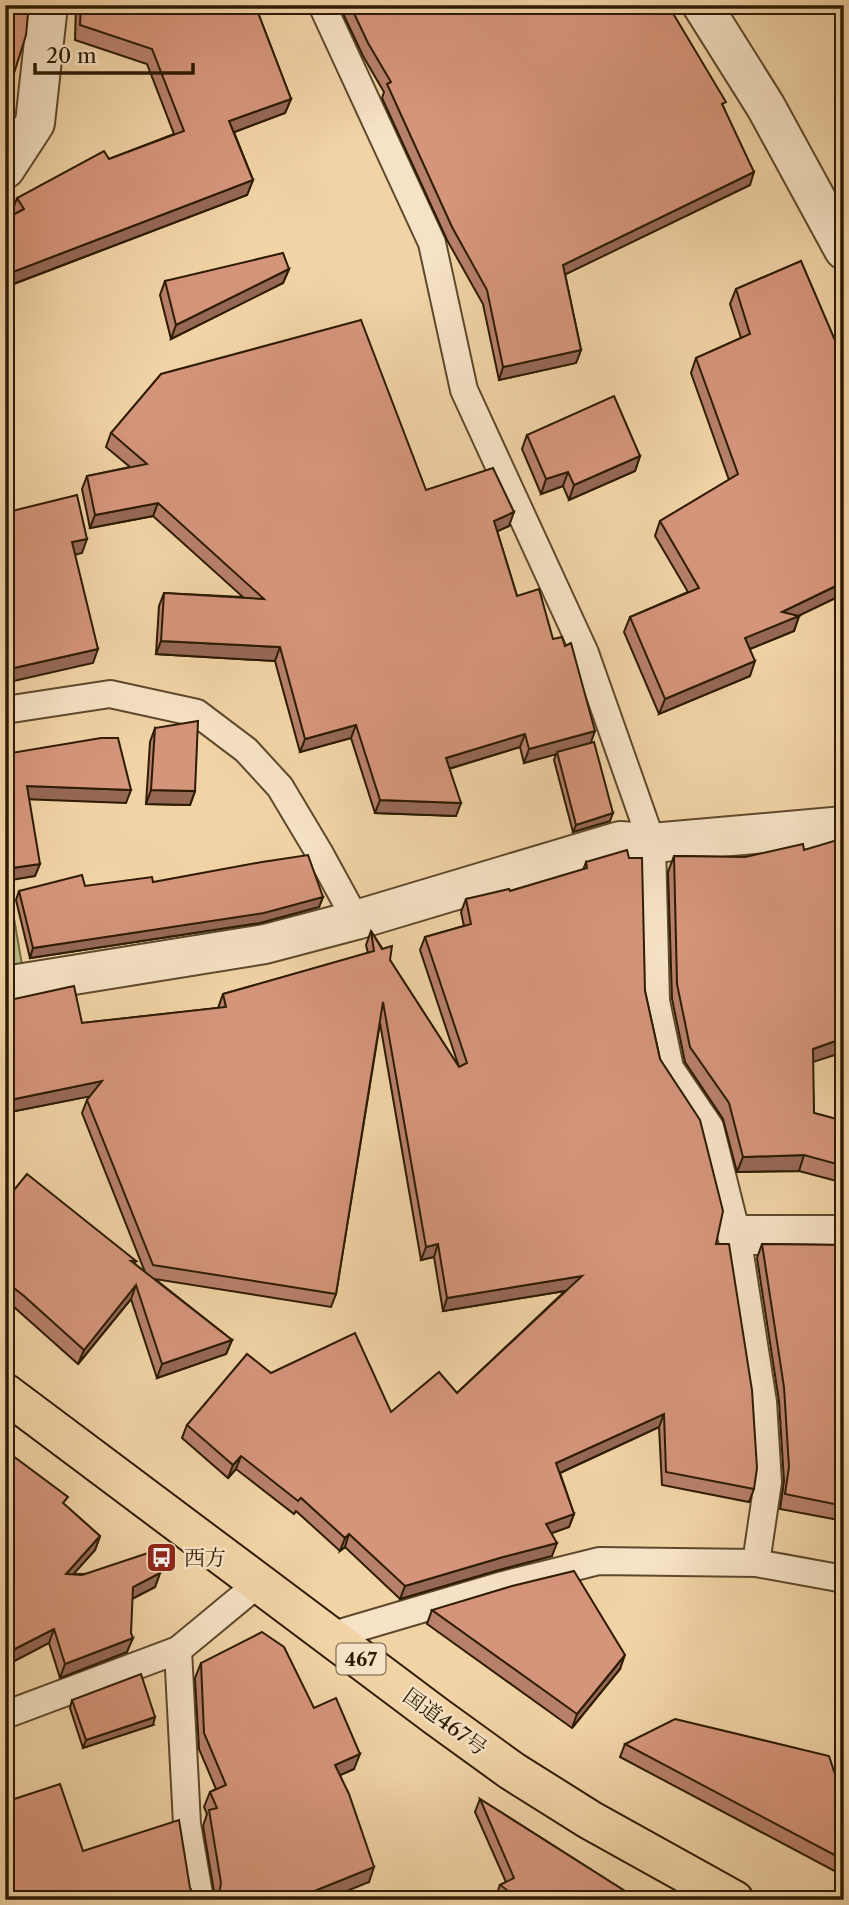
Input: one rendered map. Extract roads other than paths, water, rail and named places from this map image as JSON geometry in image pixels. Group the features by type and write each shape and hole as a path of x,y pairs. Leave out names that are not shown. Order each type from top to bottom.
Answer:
{"highway":[{"name":"国道467号","path":"5,1393 512,1771 717,1896"}],"street":[{"path":"5,170 35,123 48,5"},
{"path":"702,5 766,107 844,250"},
{"path":"5,986 265,944 620,841 652,843 844,827"},
{"path":"737,1236 844,1235"}],"lane":[{"path":"322,5 432,243 464,390 585,653 652,843 656,1001 670,1068 710,1127 737,1236 763,1402 768,1482 756,1563"},
{"path":"5,710 110,694 197,713 246,750 279,787 320,854 355,920"},
{"path":"330,1636 503,1585 599,1561 756,1563 844,1579"},
{"path":"5,1715 178,1650 259,1583"},
{"path":"178,1650 187,1824 200,1900"}],"place":[{"name":"西方","path":"161,1558"}]}
